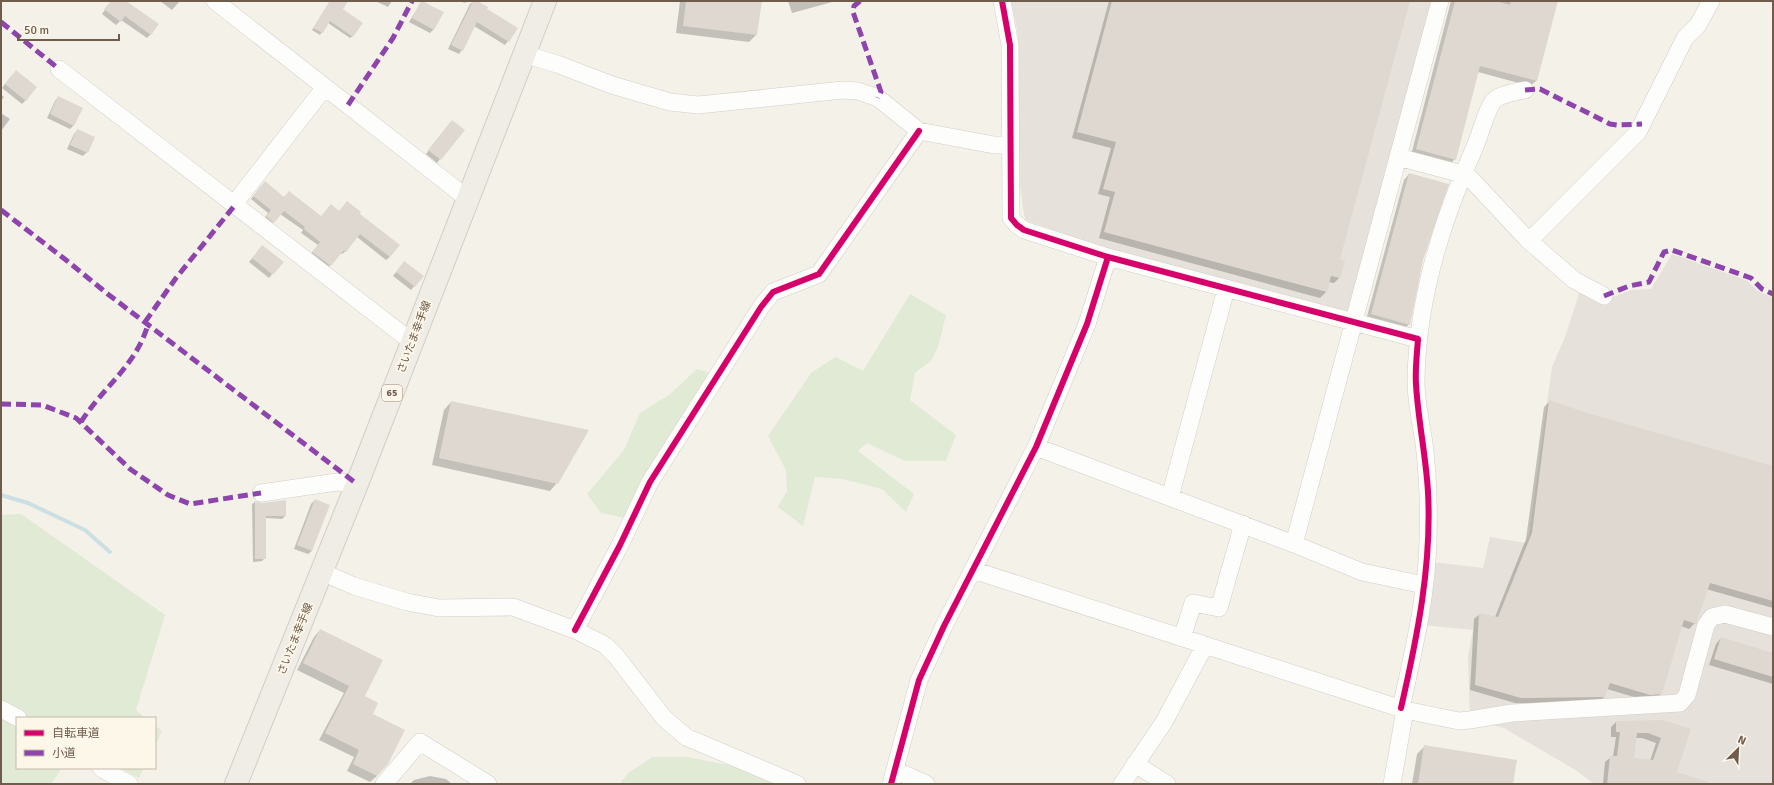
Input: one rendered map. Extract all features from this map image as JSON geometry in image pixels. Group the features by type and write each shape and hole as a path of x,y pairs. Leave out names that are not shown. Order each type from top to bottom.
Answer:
{"main road":[{"name":"さいたま幸手線","path":"236,784 322,572 545,1"}],"street":[{"path":"215,1 468,199"},
{"path":"1002,1 1010,44 1011,218 1017,225 1024,230 1108,257 1418,339"},
{"path":"1294,544 1352,322 1440,1"},
{"path":"1529,241 1638,132 1685,38 1698,25 1711,1"},
{"path":"524,54 612,85 670,102 698,105 843,90 858,91 868,93 886,103 919,131 994,144 1010,145"},
{"path":"59,69 412,342"},
{"path":"234,204 325,87"},
{"path":"1392,784 1403,709 1416,641 1424,585 1428,540 1428,493 1416,384 1418,339 1422,305 1447,215 1462,174 1475,148 1492,102 1499,97 1525,90"},
{"path":"575,630 620,545 650,482 761,307 773,292 819,274 919,131"},
{"path":"1398,157 1462,174 1471,179 1529,241 1574,280 1604,296"},
{"path":"926,784 893,777 919,680 1036,447 1087,324 1108,257"},
{"path":"1170,497 1226,289"},
{"path":"1036,447 1244,524 1362,572 1424,585"},
{"path":"261,493 337,482 356,484"},
{"path":"1182,638 1194,603 1219,608 1244,524"},
{"path":"973,570 1403,709 1444,718 1470,720 1512,713 1680,703 1687,695 1706,625 1712,617 1725,614 1773,627"},
{"path":"322,572 354,586 407,602 438,608 513,607 575,630 605,646 616,656 664,718 686,737 797,784"},
{"path":"1122,784 1164,722 1205,645"},
{"path":"1,709 16,717"},
{"path":"384,784 420,742 488,784"},
{"path":"1135,764 1168,784"},
{"path":"103,769 129,784"}],"shaded area":[{"path":"1011,1 1433,1 1350,315 1128,256 1025,220 1020,187 1018,33"},
{"path":"1672,254 1746,280 1758,291 1773,298 1773,784 1594,784 1577,771 1504,728 1470,720 1468,657 1473,630 1423,625 1432,562 1483,568 1490,537 1525,543 1529,534 1552,367 1565,337 1581,288 1604,300 1632,290 1651,289"}],"green space":[{"path":"910,294 946,315 938,347 931,361 915,373 910,400 956,435 946,461 905,461 867,443 858,451 914,494 906,512 882,489 842,479 815,477 803,526 778,507 787,491 786,470 768,436 812,372 836,357 863,371"},
{"path":"697,369 711,373 626,518 601,513 587,494 624,450 640,413 669,395"},
{"path":"21,514 165,615 136,710 144,717 16,717 16,769 61,769 51,784 1,784 1,515"},
{"path":"156,726 162,731 156,744"},
{"path":"653,757 687,757 734,766 777,784 620,784 628,773"},
{"path":"122,769 144,769 139,778"}],"building":[{"path":"111,1 126,1 159,24 151,35 125,16 121,22 104,9"},
{"path":"330,1 348,1 343,9 363,23 353,37 330,21 323,33 313,28"},
{"path":"421,1 444,12 434,30 412,18"},
{"path":"473,1 477,1 488,7 487,9 518,28 509,42 477,22 463,51 451,45"},
{"path":"686,1 762,1 757,35 683,26"},
{"path":"1112,1 1410,1 1340,259 1345,260 1340,278 1331,276 1327,292 1104,232 1115,192 1103,189 1116,142 1077,132"},
{"path":"1455,1 1496,1 1510,5 1511,1 1558,1 1537,81 1480,66 1456,160 1416,149"},
{"path":"16,70 37,87 26,101 5,84"},
{"path":"58,96 83,108 74,126 50,114"},
{"path":"452,120 465,130 441,160 428,150"},
{"path":"77,129 95,137 88,153 70,145"},
{"path":"1409,173 1449,184 1423,260 1410,325 1371,314"},
{"path":"265,181 284,197 289,191 321,216 331,204 339,211 347,201 361,212 360,214 400,245 390,257 360,234 346,252 344,250 331,266 312,252 320,242 304,229 305,227 284,211 274,223 266,216 271,210 253,196"},
{"path":"262,245 284,262 273,275 252,258"},
{"path":"404,261 424,276 415,287 396,272"},
{"path":"1549,400 1584,412 1773,466 1773,601 1710,583 1696,624 1684,620 1662,694 1650,695 1610,683 1605,697 1521,698 1475,685 1479,613 1498,617 1532,533"},
{"path":"451,401 589,430 558,484 439,458"},
{"path":"315,499 330,505 312,551 297,545"},
{"path":"286,500 286,516 266,516 266,559 255,559 255,501 262,503"},
{"path":"320,629 383,660 365,696 378,703 373,714 405,730 388,764 377,776 353,764 359,750 325,733 349,686 303,663"},
{"path":"1721,637 1773,653 1773,677 1714,659"},
{"path":"1663,720 1691,729 1677,772 1708,782 1707,784 1607,784 1610,756 1617,756 1620,732 1616,732 1616,721","holes":["1637,733 1648,733 1661,738 1653,760 1634,758"]},
{"path":"1424,745 1517,760 1513,784 1418,784"}],"waterway":[{"path":"1,495 28,503 85,530 110,552"}],"marked path":[{"path":"348,105 393,38 412,1"},
{"path":"860,1 854,6 853,12 881,92 878,98"},
{"path":"1,22 59,69"},
{"path":"1525,90 1540,89 1610,124 1642,124"},
{"path":"145,322 176,278 235,205"},
{"path":"1,210 109,295 357,484"},
{"path":"1604,296 1629,286 1649,282 1664,252 1672,250 1751,278 1762,289 1773,294"},
{"path":"81,422 89,410 128,364 143,339 148,324"},
{"path":"1,404 42,405 76,418 130,469 168,495 190,504 261,493"}],"cycle path":[{"path":"1002,1 1010,45 1011,218 1017,225 1024,230 1108,257 1418,339 1416,384 1428,492 1428,547 1418,628 1401,708"},
{"path":"575,630 620,545 650,482 761,307 773,292 819,274 919,131"},
{"path":"891,784 919,680 944,626 1036,447 1087,324 1108,257"}]}
